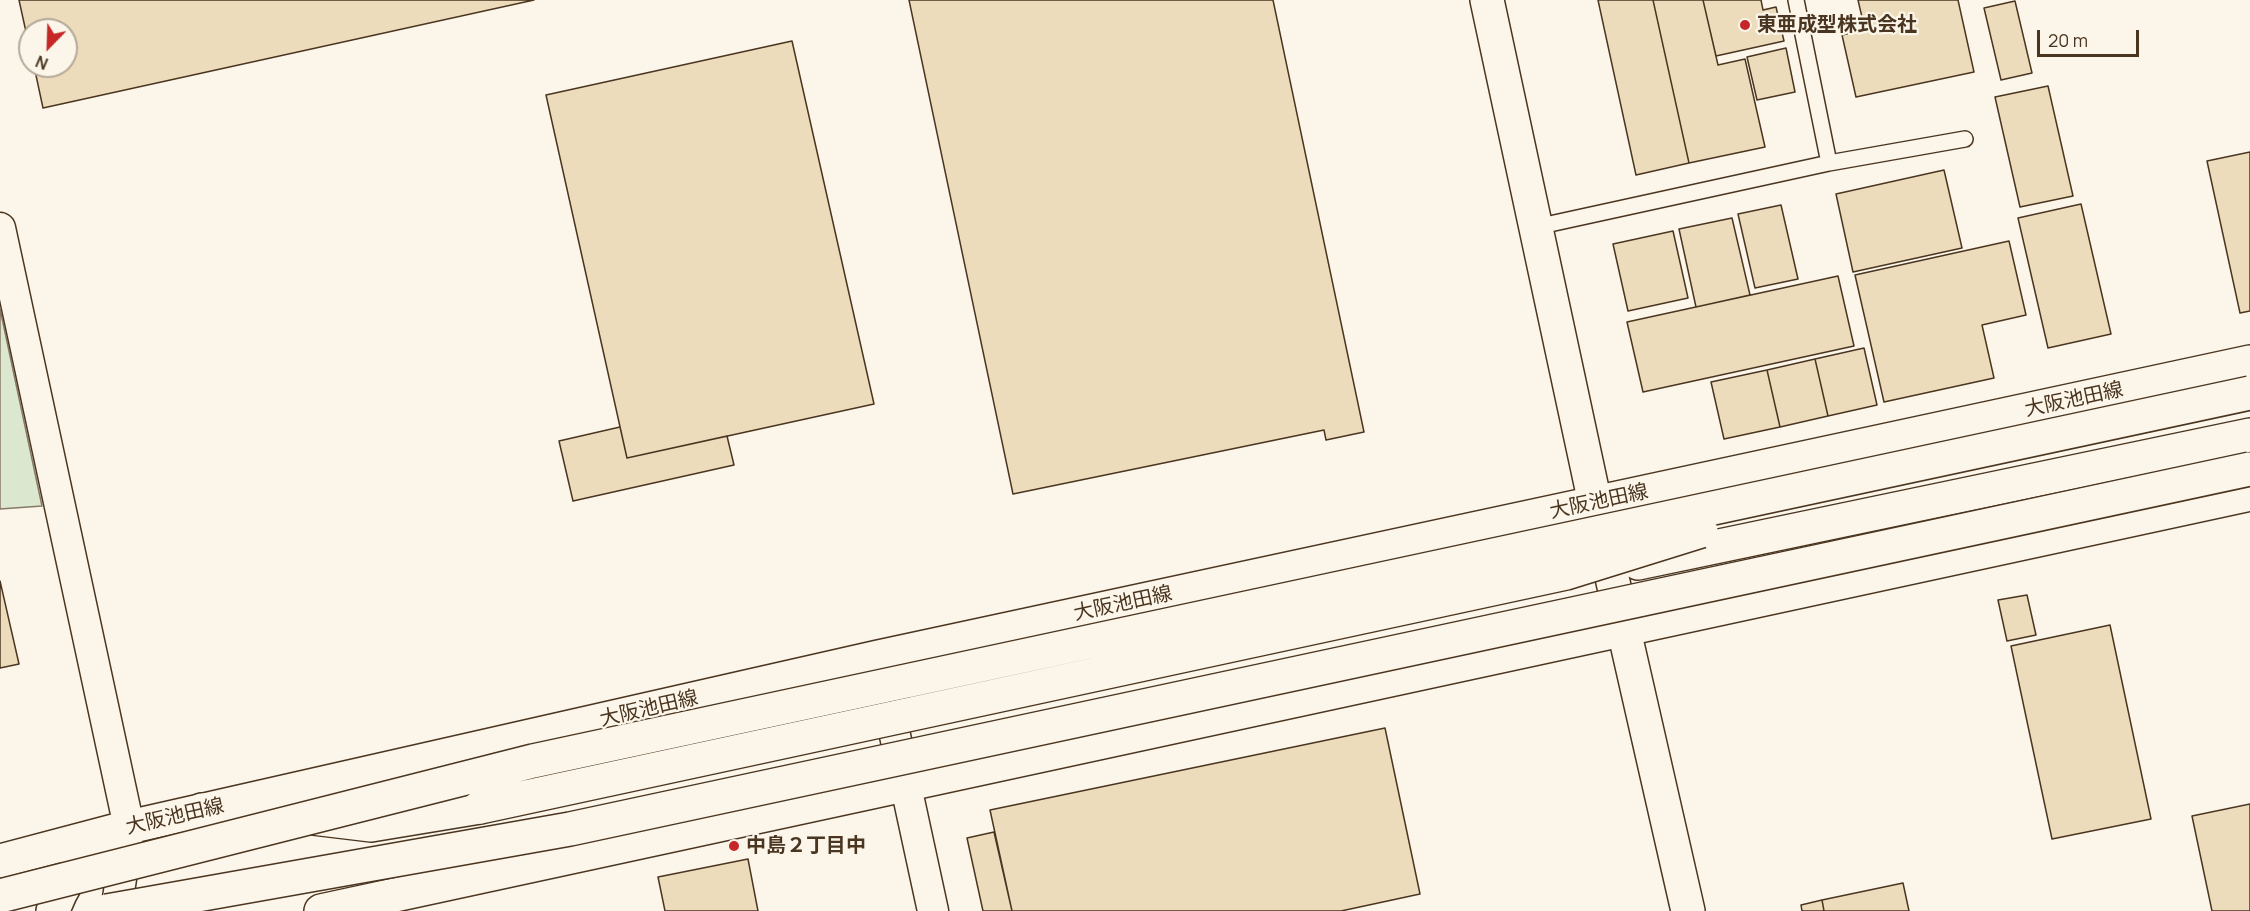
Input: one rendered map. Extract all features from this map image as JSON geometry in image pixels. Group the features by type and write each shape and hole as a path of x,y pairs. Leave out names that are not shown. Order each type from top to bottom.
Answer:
{"main road":[{"path":"1487,0 1595,503 1626,630 1688,911"},
{"name":"大阪池田線","path":"0,861 202,810 878,657 2250,362"},
{"path":"0,896 533,761 2250,393"},
{"path":"1610,569 2250,435"},
{"path":"107,911 570,829 2250,469"},
{"path":"202,810 246,810 371,825 480,807 1566,573 1893,471"},
{"path":"321,911 2250,494"},
{"path":"53,911 63,886 83,860 129,827"}],"street":[{"path":"0,228 129,827 116,911"},
{"path":"878,657 933,911"}],"lane":[{"path":"1796,0 1829,163"},
{"path":"1536,227 1829,163 1965,139"}],"green space":[{"path":"0,309 42,506 0,509"}],"building":[{"path":"19,0 534,0 43,108 37,78 78,78 78,18 23,18"},
{"path":"909,0 1273,0 1364,432 1326,440 1324,430 1013,494"},
{"path":"1598,0 1653,0 1689,163 1636,175"},
{"path":"1653,0 1703,0 1718,65 1745,59 1765,147 1689,163"},
{"name":"東亜成型株式会社","path":"1703,0 1761,0 1763,10 1776,7 1784,41 1716,56"},
{"path":"1858,0 1958,0 1974,72 1856,97 1842,35 1865,30"},
{"path":"2015,1 2032,73 2001,80 1984,8"},
{"path":"792,41 874,404 627,458 546,95"},
{"path":"1786,48 1795,92 1757,100 1747,57"},
{"path":"2048,86 2073,196 2020,207 1995,97"},
{"path":"2250,152 2250,311 2240,313 2207,161"},
{"path":"1944,170 1962,248 1853,272 1836,194"},
{"path":"2081,204 2111,334 2048,348 2018,218"},
{"path":"1781,205 1798,279 1755,288 1738,214"},
{"path":"1732,218 1750,295 1696,307 1679,229"},
{"path":"1673,231 1688,298 1628,311 1613,244"},
{"path":"2009,241 2026,315 1982,325 1994,378 1884,402 1855,275"},
{"path":"1838,276 1854,346 1643,392 1627,322"},
{"path":"1864,348 1877,405 1828,416 1815,359"},
{"path":"1815,359 1828,416 1780,427 1767,370"},
{"path":"1767,370 1780,427 1724,439 1711,382"},
{"path":"620,427 627,458 727,436 734,465 573,501 559,441"},
{"path":"0,581 19,664 0,668"},
{"path":"2027,595 2036,635 2007,641 1998,600"},
{"path":"2110,625 2151,819 2052,839 2011,646"},
{"path":"1385,728 1420,894 1341,911 1012,911 990,810"},
{"path":"2250,804 2250,911 2212,911 2192,816"},
{"path":"994,832 1012,911 983,911 967,838"},
{"path":"748,859 758,911 665,911 658,877"},
{"path":"1903,883 1909,911 1824,911 1822,900"},
{"path":"1822,900 1824,911 1802,911 1801,905"}],"place":[{"name":"東亜成型株式会社","path":"1745,25"},
{"name":"中島２丁目中","path":"734,846"}]}
